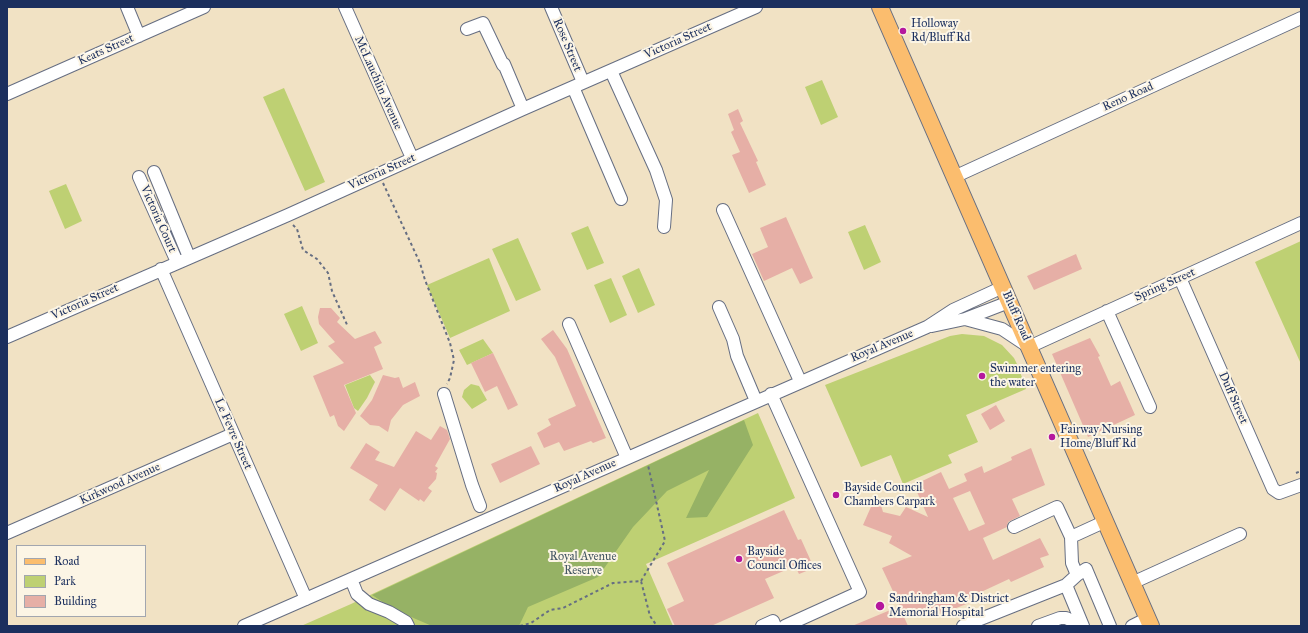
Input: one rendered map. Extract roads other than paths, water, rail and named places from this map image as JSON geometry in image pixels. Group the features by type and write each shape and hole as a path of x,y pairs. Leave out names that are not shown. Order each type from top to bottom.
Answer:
{"main road":[{"name":"Bluff Road","path":"882,8 954,177 1150,622"}],"street":[{"path":"127,7 139,36"},
{"name":"Keats Street","path":"7,94 204,7"},
{"name":"McLauchlin Avenue","path":"345,7 412,158"},
{"name":"Rose Street","path":"551,7 578,85 621,199"},
{"name":"Victoria Street","path":"7,336 288,215 523,108 756,7"},
{"name":"Reno Road","path":"954,177 1301,18"},
{"path":"467,29 483,23 503,65 504,64 523,108"},
{"path":"611,71 656,170 666,200 664,227"},
{"name":"Victoria Court","path":"154,172 189,257"},
{"name":"Victoria Court","path":"139,177 177,262"},
{"path":"723,210 800,381"},
{"name":"Spring Street","path":"1030,347 1301,223"},
{"name":"Le Fevre Street","path":"161,269 306,599"},
{"name":"Duff Street","path":"1180,278 1273,489 1279,492 1301,484"},
{"name":"Royal Avenue","path":"244,626 800,381 927,327 953,310 1003,287"},
{"name":"Royal Avenue","path":"927,327 965,319 1009,302"},
{"path":"719,307 733,338 737,356 756,401"},
{"path":"1107,312 1150,407"},
{"path":"965,319 1002,329 1030,347"},
{"path":"569,324 627,458"},
{"path":"444,394 480,506"},
{"path":"771,394 860,592 785,626"},
{"name":"Kirkwood Avenue","path":"7,533 233,434"},
{"path":"1014,526 1057,507 1071,537 1072,563 1077,575"},
{"path":"1071,537 1106,522"},
{"path":"1132,583 1240,534"},
{"path":"963,626 1066,585 1086,569 1110,626"},
{"path":"351,579 357,594 369,604 389,612 406,622 408,626"},
{"path":"1066,585 1083,626"},
{"path":"1038,626 1060,618 1066,618 1083,626"},
{"path":"762,626 773,621 775,626"},
{"path":"1132,626 1150,622"}],"place":[{"name":"Holloway Rd/Bluff Rd","path":"903,31"},
{"name":"Swimmer entering the water","path":"982,376"},
{"name":"Fairway Nursing Home/Bluff Rd","path":"1052,437"},
{"name":"Bayside Council Chambers Carpark","path":"836,495"},
{"name":"Bayside Council Offices","path":"739,559"},
{"name":"Sandringham & District Memorial Hospital","path":"880,606"}],"park label":[{"name":"Royal Avenue Reserve","path":"583,564"}]}
